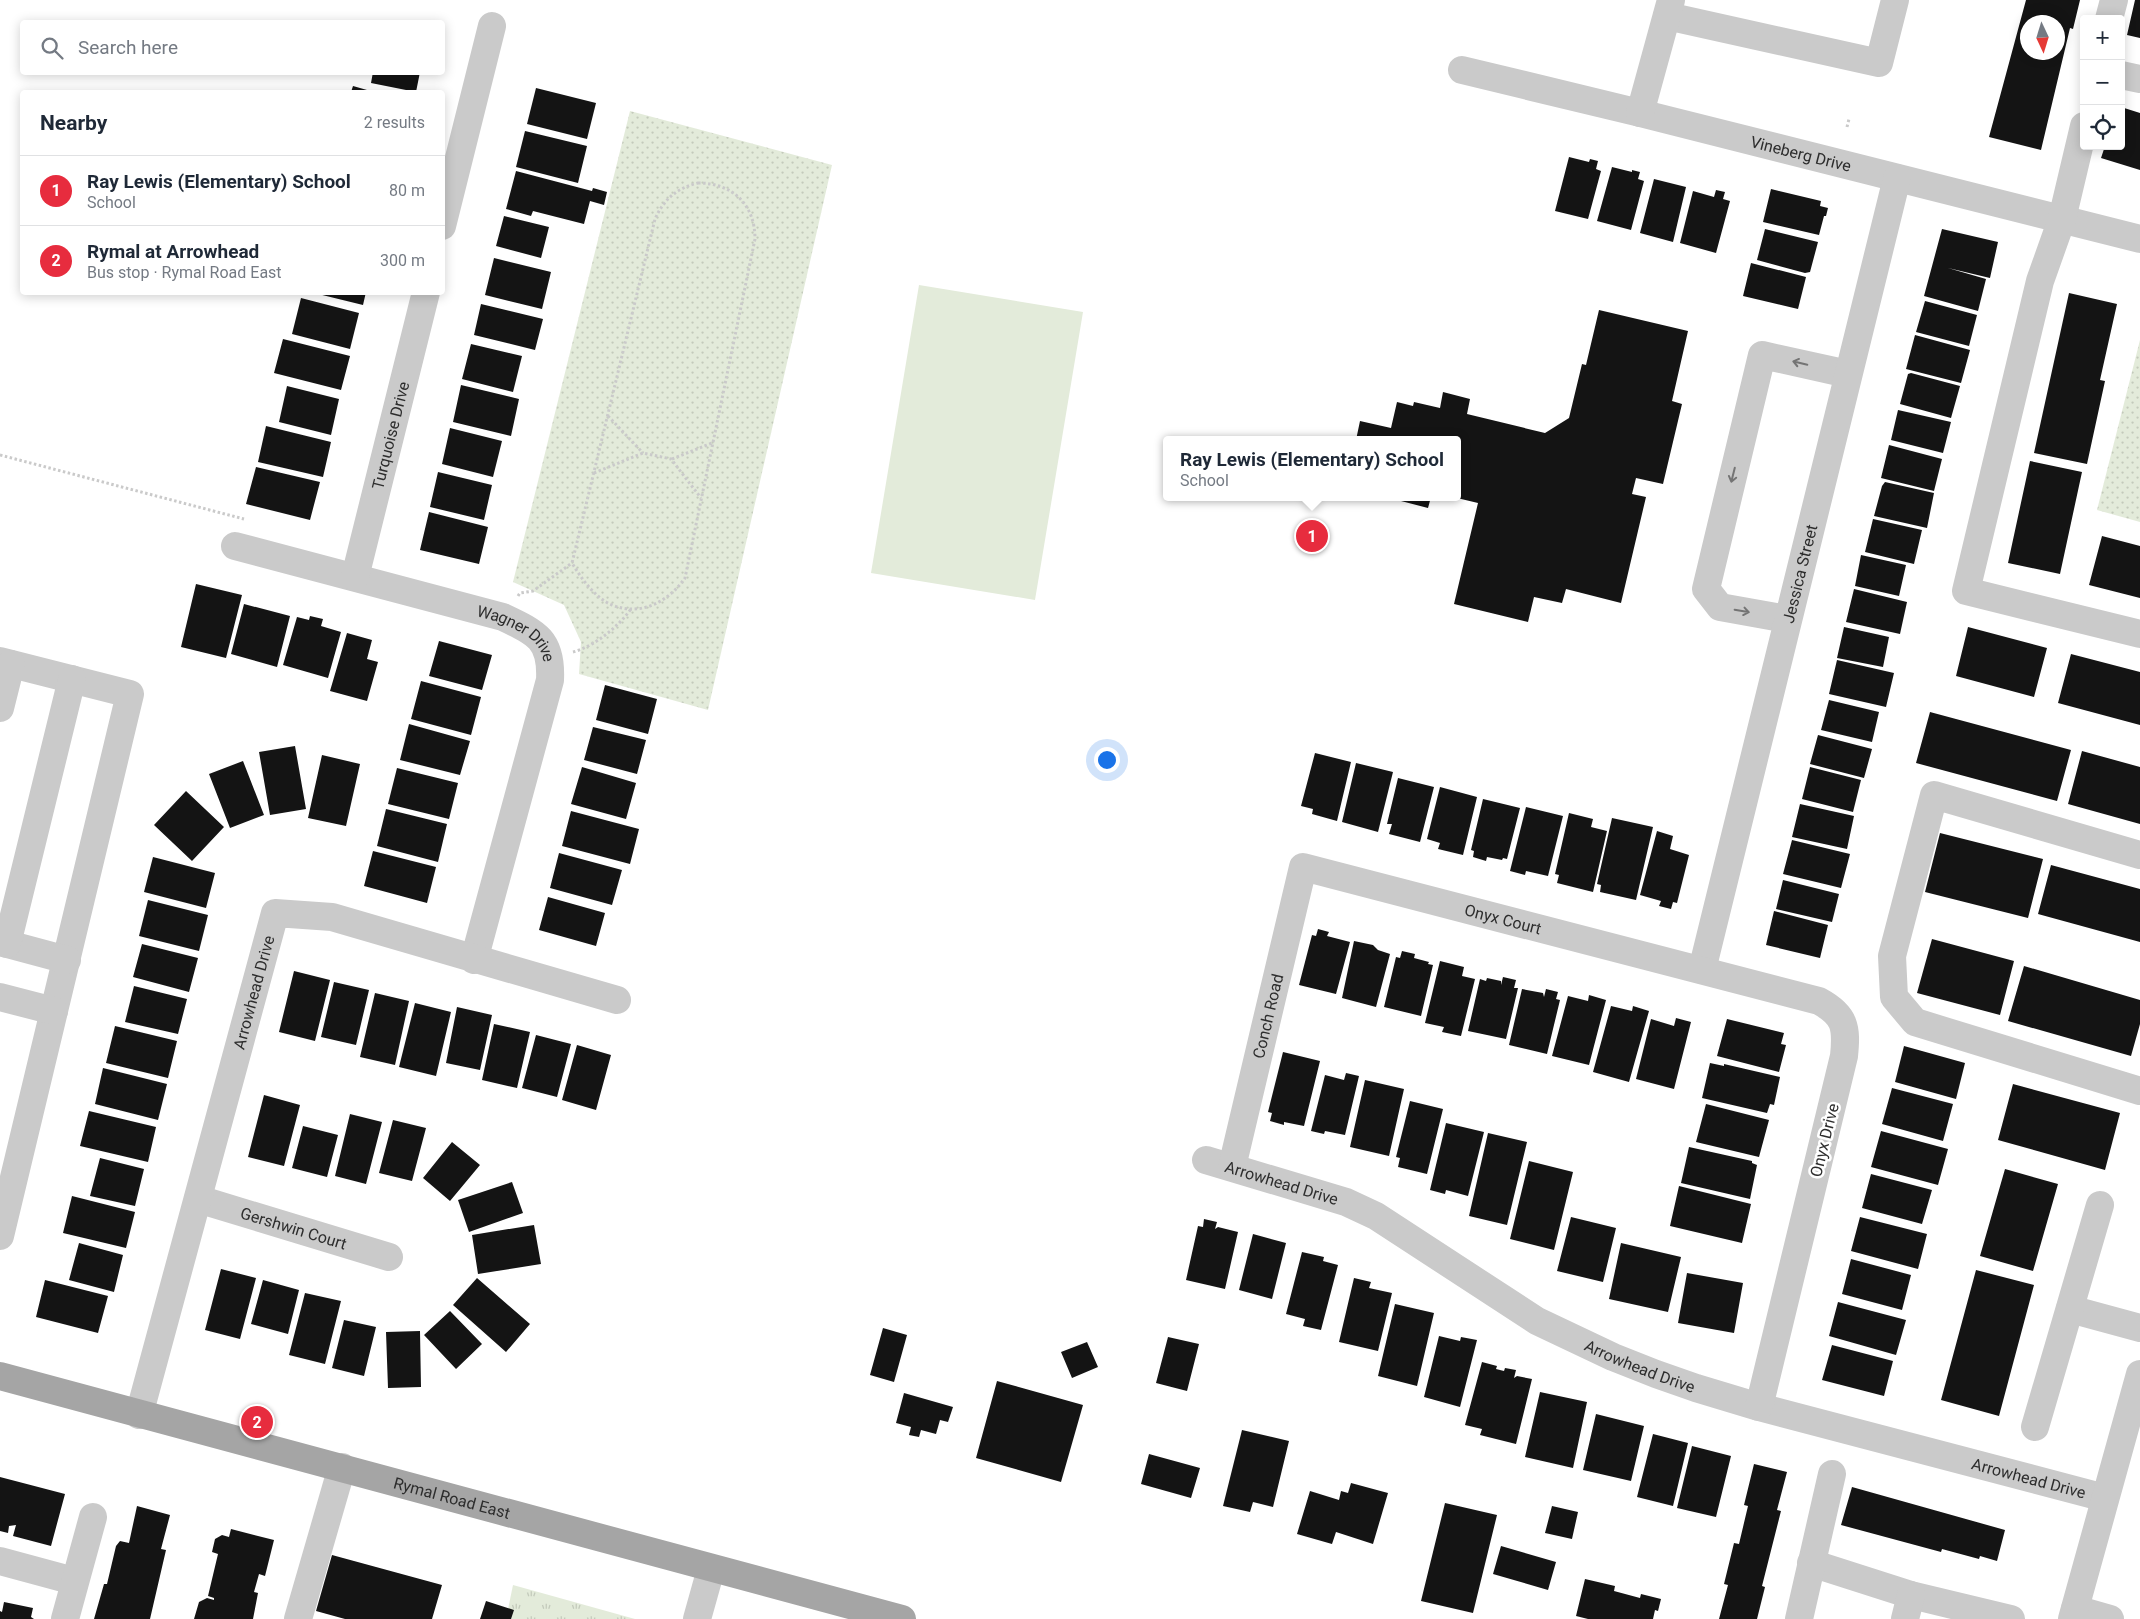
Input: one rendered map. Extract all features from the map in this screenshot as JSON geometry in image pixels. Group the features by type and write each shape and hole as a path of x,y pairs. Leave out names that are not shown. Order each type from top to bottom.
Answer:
{"main road":[{"name":"Rymal Road East","path":"0,1376 902,1619"}],"street":[{"path":"1640,113 1669,8 1879,63 1895,0"},
{"path":"2110,15 2114,0"},
{"path":"445,214 492,26"},
{"name":"Vineberg Drive","path":"1462,70 2140,239"},
{"path":"2125,75 2140,79"},
{"path":"2080,143 2062,219 2040,281 1966,591 2140,634"},
{"name":"Jessica Street","path":"1702,970 1897,178"},
{"name":"Turquoise Drive","path":"355,577 425,295"},
{"path":"1787,619 1720,607 1706,589 1762,355 1848,374"},
{"name":"Wagner Drive","path":"235,546 503,617 528,629 542,641 551,658 550,680 474,960"},
{"path":"0,708 6,662 130,694 0,1236"},
{"path":"67,960 4,944 72,679"},
{"path":"2140,855 1934,796 1892,956 1894,997 1914,1022 2140,1091"},
{"name":"Onyx Court","path":"1303,867 1702,970"},
{"name":"Conch Road","path":"1219,1163 1303,867"},
{"name":"Arrowhead Drive","path":"139,1415 275,913 332,917 474,960 617,1000"},
{"name":"Onyx Drive","path":"1702,970 1819,1001 1831,1007 1844,1023 1845,1030 1844,1056 1759,1407"},
{"path":"0,997 54,1011"},
{"name":"Arrowhead Drive","path":"1219,1163 1315,1191 1346,1202 1376,1216 1537,1321 1613,1357 1696,1388 1759,1407 2105,1498"},
{"name":"Gershwin Court","path":"198,1199 389,1257"},
{"path":"2035,1426 2100,1205"},
{"path":"2070,1309 2140,1328"},
{"path":"2110,1619 2074,1614 2140,1374"},
{"path":"298,1619 342,1467"},
{"path":"1799,1619 1832,1474"},
{"path":"65,1619 93,1517"},
{"path":"0,1561 74,1581"},
{"path":"1811,1563 1908,1607 2011,1619"},
{"path":"697,1619 711,1569"}],"path":[{"path":"1847,127 1849,119"},
{"path":"503,617 520,593 533,591 572,563 655,219 660,209 676,191 686,186 698,183 721,186 731,191 747,206 752,216 755,239 685,578 677,590 666,599 653,606 632,609 611,605 581,578 572,563"},
{"path":"608,416 643,454"},
{"path":"594,473 643,454 671,459 713,443"},
{"path":"0,455 251,521"},
{"path":"671,459 702,499"},
{"path":"551,658 581,650 621,623 632,609"}],"green space":[{"path":"630,111 832,165 708,710 579,674 581,642 564,605 513,582"},
{"path":"919,285 1083,312 1035,600 871,573"},
{"path":"2140,340 2140,522 2097,510"},
{"path":"513,1585 635,1619 506,1619"}],"building":[{"path":"2026,0 2080,0 2073,29 2070,28 2065,49 2065,15 2022,15"},
{"path":"2135,0 2140,0 2140,38 2127,35"},
{"path":"2020,22 2020,60 2062,60 2041,150 1989,137"},
{"path":"372,75 419,75 416,90 406,90 371,83"},
{"path":"353,86 367,90 352,90"},
{"path":"536,88 596,103 587,139 527,124"},
{"path":"2125,108 2140,113 2140,170 2101,158 2104,150 2125,150"},
{"path":"525,131 587,146 578,183 516,167"},
{"path":"1569,157 1589,162 1590,159 1598,161 1596,169 1601,171 1588,219 1555,211"},
{"path":"1612,167 1640,172 1638,179 1644,181 1631,230 1597,221"},
{"path":"516,171 592,191 593,188 607,192 604,205 590,201 584,224 533,211 531,216 506,209"},
{"path":"1654,179 1686,187 1673,242 1640,233"},
{"path":"1771,189 1821,201 1820,206 1828,208 1819,235 1763,222"},
{"path":"1716,190 1725,192 1723,199 1730,201 1716,253 1680,243 1693,191 1714,197"},
{"path":"504,216 549,227 541,258 496,246"},
{"path":"1765,229 1818,242 1810,272 1805,273 1757,260"},
{"path":"1942,229 1998,242 1990,278 1948,268 1986,279 1978,311 1924,296"},
{"path":"494,258 551,272 542,309 485,295"},
{"path":"1751,263 1806,277 1798,309 1743,296"},
{"path":"2069,293 2117,304 2100,380 2105,381 2087,464 2034,453"},
{"path":"322,295 365,295 363,305"},
{"path":"301,298 359,313 350,349 292,334"},
{"path":"1925,301 1977,315 1969,346 1916,332"},
{"path":"481,304 543,319 535,350 474,335"},
{"path":"1599,310 1688,331 1672,401 1682,404 1663,484 1636,478 1632,494 1646,497 1621,603 1566,589 1562,603 1534,597 1528,622 1454,604 1478,503 1461,499 1461,436 1357,436 1360,421 1391,428 1397,402 1413,406 1414,402 1440,408 1443,392 1470,399 1467,414 1545,433 1569,418 1582,364 1586,365"},
{"path":"1915,335 1970,350 1961,383 1906,369"},
{"path":"283,339 350,356 341,390 274,373"},
{"path":"471,344 522,356 513,392 462,379"},
{"path":"1911,373 1960,386 1951,418 1900,404 1908,374"},
{"path":"461,385 519,399 511,436 453,422"},
{"path":"287,386 339,399 331,435 279,422"},
{"path":"1898,410 1951,422 1943,453 1891,440"},
{"path":"266,426 331,442 323,477 258,462"},
{"path":"450,428 502,441 493,477 442,464"},
{"path":"1889,445 1942,459 1934,491 1881,478"},
{"path":"2030,461 2082,472 2060,574 2008,563"},
{"path":"256,467 320,482 310,520 246,504"},
{"path":"438,472 492,485 484,520 430,507"},
{"path":"1885,482 1934,493 1927,528 1874,516 1882,486"},
{"path":"1401,501 1430,501 1428,508"},
{"path":"429,512 488,527 479,564 420,550"},
{"path":"1873,519 1922,530 1914,564 1865,552"},
{"path":"2102,536 2140,546 2140,598 2089,585"},
{"path":"1861,555 1906,565 1899,596 1855,586"},
{"path":"196,584 242,595 226,658 181,647"},
{"path":"1854,589 1907,602 1900,634 1846,622"},
{"path":"244,604 290,616 277,667 231,654"},
{"path":"310,616 323,619 321,626 341,632 328,678 283,665 297,617 309,620"},
{"path":"1844,627 1889,637 1883,667 1837,658"},
{"path":"1968,627 2047,648 2034,697 1956,676"},
{"path":"347,633 372,640 367,659 378,662 367,701 330,691"},
{"path":"439,641 492,655 482,690 429,676"},
{"path":"2071,654 2140,672 2140,725 2058,703"},
{"path":"1837,660 1894,673 1886,707 1829,694"},
{"path":"421,681 481,697 471,735 411,719"},
{"path":"605,685 657,699 648,734 596,720"},
{"path":"1829,700 1879,712 1872,742 1821,730"},
{"path":"1930,712 2071,750 2057,801 1916,763"},
{"path":"409,724 470,741 460,775 400,760"},
{"path":"593,727 646,740 637,774 584,760"},
{"path":"1818,735 1872,749 1864,778 1810,764"},
{"path":"295,746 306,809 270,815 259,752"},
{"path":"2082,751 2140,767 2140,824 2068,804"},
{"path":"1315,753 1351,762 1337,821 1312,814 1313,809 1301,806"},
{"path":"322,755 360,764 346,826 308,818"},
{"path":"243,761 264,815 230,828 209,774"},
{"path":"1356,763 1393,772 1378,832 1342,822"},
{"path":"582,767 636,783 626,819 571,804"},
{"path":"1810,767 1861,780 1853,812 1802,799"},
{"path":"397,768 458,783 449,819 388,804"},
{"path":"1398,778 1434,787 1420,842 1389,834 1392,824 1387,824"},
{"path":"1440,787 1477,797 1463,855 1438,849 1440,843 1427,839"},
{"path":"186,791 224,827 192,861 154,825"},
{"path":"1483,799 1520,808 1507,859 1487,857 1486,861 1473,857 1474,851 1471,850"},
{"path":"1800,804 1854,816 1847,849 1792,837"},
{"path":"1526,807 1563,816 1548,876 1526,871 1525,875 1510,871"},
{"path":"386,809 447,824 438,862 377,846"},
{"path":"571,811 639,829 630,864 562,846"},
{"path":"1569,813 1593,819 1591,827 1607,831 1593,892 1557,883 1559,875 1555,874"},
{"path":"1612,818 1653,827 1636,900 1600,892 1601,885 1597,884"},
{"path":"1657,831 1673,836 1670,849 1689,855 1677,903 1673,902 1671,909 1659,906 1661,901 1640,895"},
{"path":"1940,833 2043,859 2028,918 1925,892"},
{"path":"1792,840 1850,854 1841,888 1783,874"},
{"path":"373,851 436,867 427,903 364,886"},
{"path":"559,853 622,870 612,905 550,888"},
{"path":"153,857 215,873 206,908 144,892"},
{"path":"2051,865 2140,889 2140,942 2038,914"},
{"path":"1783,880 1839,894 1832,922 1776,909"},
{"path":"548,897 605,913 596,946 539,930"},
{"path":"148,900 208,915 199,951 139,936"},
{"path":"1774,911 1828,925 1820,958 1766,945"},
{"path":"1318,929 1329,932 1327,936 1350,942 1336,994 1299,985 1312,935 1316,936"},
{"path":"1932,939 2014,961 2000,1015 1917,993"},
{"path":"1354,941 1373,945 1378,950 1390,954 1376,1007 1342,998"},
{"path":"142,944 198,958 189,992 133,977"},
{"path":"1402,951 1415,954 1414,958 1433,965 1421,1016 1384,1007 1396,957 1400,958"},
{"path":"1440,961 1464,967 1462,976 1475,979 1461,1036 1442,1032 1444,1027 1425,1023"},
{"path":"2024,966 2140,1000 2140,1024 2131,1056 2008,1021"},
{"path":"294,971 330,980 315,1041 279,1032"},
{"path":"1503,977 1516,980 1514,988 1518,988 1506,1039 1468,1031 1480,979 1486,981 1487,978 1501,981 1501,985"},
{"path":"334,982 369,990 356,1045 321,1037"},
{"path":"134,986 187,999 178,1034 125,1022"},
{"path":"1522,989 1543,993 1544,997 1546,989 1558,992 1556,999 1560,1000 1547,1054 1509,1045"},
{"path":"375,993 409,1001 395,1065 360,1057"},
{"path":"1589,995 1606,1000 1589,1065 1552,1056 1568,996 1588,1001"},
{"path":"415,1003 451,1012 436,1076 399,1067"},
{"path":"1611,1006 1632,1011 1633,1006 1649,1011 1629,1082 1593,1072"},
{"path":"457,1007 492,1015 480,1070 446,1063"},
{"path":"1676,1018 1691,1022 1674,1089 1636,1079 1651,1019 1674,1026"},
{"path":"1727,1019 1784,1033 1781,1044 1786,1045 1779,1072 1717,1056"},
{"path":"494,1024 530,1032 517,1088 482,1080"},
{"path":"115,1026 177,1041 168,1078 106,1063"},
{"path":"536,1035 571,1044 557,1097 522,1088"},
{"path":"577,1045 611,1055 596,1110 562,1100"},
{"path":"1904,1046 1965,1063 1956,1099 1895,1082"},
{"path":"1283,1052 1320,1061 1304,1126 1284,1122 1284,1125 1270,1121 1272,1113 1268,1112"},
{"path":"1710,1063 1724,1066 1724,1064 1780,1077 1774,1105 1770,1104 1767,1113 1702,1098"},
{"path":"103,1068 167,1084 158,1120 95,1104"},
{"path":"1346,1073 1359,1076 1345,1135 1325,1131 1324,1134 1311,1131 1325,1075 1344,1080"},
{"path":"1365,1080 1404,1089 1389,1156 1350,1147"},
{"path":"2013,1084 2120,1113 2105,1170 1998,1140"},
{"path":"1892,1088 1953,1104 1943,1141 1882,1124"},
{"path":"264,1095 300,1105 284,1166 248,1157"},
{"path":"1410,1101 1443,1109 1427,1174 1398,1167 1400,1158 1396,1157"},
{"path":"1706,1104 1769,1120 1759,1157 1696,1142"},
{"path":"89,1111 156,1127 148,1162 80,1146"},
{"path":"350,1114 382,1122 366,1184 335,1176"},
{"path":"393,1120 426,1128 412,1181 379,1173"},
{"path":"1446,1123 1484,1132 1468,1196 1446,1190 1445,1194 1430,1190"},
{"path":"303,1126 338,1135 327,1177 292,1168"},
{"path":"1881,1131 1948,1149 1938,1185 1871,1167"},
{"path":"1488,1133 1527,1142 1507,1225 1469,1216"},
{"path":"452,1142 480,1165 450,1201 423,1178"},
{"path":"1689,1147 1752,1161 1752,1163 1757,1165 1750,1199 1681,1183"},
{"path":"100,1158 144,1169 135,1206 90,1196"},
{"path":"1529,1161 1573,1172 1554,1250 1510,1239"},
{"path":"2005,1169 2058,1184 2033,1271 1980,1256"},
{"path":"1871,1174 1932,1190 1922,1224 1862,1208"},
{"path":"512,1182 523,1213 469,1232 458,1200"},
{"path":"1679,1186 1751,1204 1742,1243 1670,1226"},
{"path":"72,1196 135,1212 126,1248 63,1233"},
{"path":"1571,1217 1616,1228 1603,1282 1557,1271"},
{"path":"1860,1217 1927,1234 1918,1269 1851,1251"},
{"path":"1204,1219 1217,1222 1215,1229 1218,1227 1238,1232 1225,1289 1186,1280 1198,1226 1203,1227"},
{"path":"534,1225 541,1264 478,1274 472,1235"},
{"path":"1253,1234 1286,1243 1272,1299 1239,1290"},
{"path":"79,1243 123,1255 114,1292 69,1280"},
{"path":"1621,1243 1681,1257 1668,1312 1609,1299"},
{"path":"1302,1252 1324,1257 1323,1261 1338,1265 1321,1330 1303,1326 1305,1319 1286,1314"},
{"path":"1851,1259 1911,1275 1902,1310 1842,1294"},
{"path":"221,1269 256,1278 240,1339 205,1330"},
{"path":"1976,1270 2034,1285 1999,1416 1941,1400"},
{"path":"1687,1273 1743,1283 1734,1333 1678,1323"},
{"path":"477,1278 530,1324 506,1352 453,1305"},
{"path":"1354,1278 1371,1282 1369,1288 1392,1293 1378,1351 1339,1342"},
{"path":"45,1280 108,1296 98,1333 36,1317"},
{"path":"263,1280 299,1290 288,1334 251,1324"},
{"path":"305,1293 341,1301 325,1364 289,1355"},
{"path":"1838,1302 1906,1320 1896,1355 1829,1336"},
{"path":"1395,1304 1434,1313 1417,1386 1378,1376"},
{"path":"450,1311 482,1344 456,1369 424,1335"},
{"path":"344,1320 376,1327 364,1376 332,1368"},
{"path":"883,1328 907,1335 894,1382 870,1375"},
{"path":"420,1331 421,1387 388,1388 386,1332"},
{"path":"1439,1336 1460,1341 1461,1337 1477,1340 1460,1407 1424,1397"},
{"path":"1168,1337 1199,1344 1187,1391 1156,1383"},
{"path":"1087,1342 1098,1367 1072,1378 1061,1352"},
{"path":"1832,1345 1893,1361 1884,1396 1822,1380"},
{"path":"1482,1362 1497,1366 1496,1369 1504,1371 1505,1368 1516,1370 1514,1378 1517,1376 1532,1379 1516,1444 1480,1435 1482,1429 1465,1425"},
{"path":"997,1381 1083,1405 1061,1482 976,1458"},
{"path":"1540,1392 1587,1402 1573,1468 1525,1457"},
{"path":"904,1393 953,1407 948,1422 940,1420 936,1434 921,1430 919,1437 909,1435 911,1427 896,1423"},
{"path":"1596,1414 1644,1426 1631,1481 1583,1470"},
{"path":"1242,1430 1289,1441 1273,1507 1253,1502 1250,1512 1223,1506"},
{"path":"1653,1434 1688,1443 1673,1506 1637,1497"},
{"path":"1692,1446 1731,1456 1716,1517 1677,1508"},
{"path":"1149,1454 1200,1468 1191,1498 1141,1484"},
{"path":"1754,1464 1787,1472 1777,1510 1781,1511 1762,1586 1765,1587 1757,1619 1719,1619 1728,1585 1724,1584 1734,1543 1739,1544 1748,1506 1744,1505"},
{"path":"0,1477 65,1494 51,1546 13,1536 16,1525 9,1526 8,1533 0,1531"},
{"path":"1351,1483 1388,1493 1373,1544 1336,1532 1332,1544 1297,1534 1310,1491 1339,1500 1341,1491 1348,1493"},
{"path":"1852,1487 2005,1530 1997,1561 1980,1556 1979,1559 1942,1549 1941,1552 1841,1525"},
{"path":"1445,1503 1497,1515 1473,1613 1421,1601"},
{"path":"137,1506 170,1515 161,1549 166,1550 150,1619 94,1619 104,1584 107,1584 116,1546 120,1541 129,1543"},
{"path":"1552,1506 1578,1512 1572,1539 1545,1533"},
{"path":"231,1529 274,1540 265,1576 259,1574 254,1592 258,1593 253,1619 194,1619 199,1602 207,1598 214,1600 214,1598 208,1596 218,1554 212,1552 215,1539 222,1535 229,1537"},
{"path":"1501,1546 1556,1562 1548,1590 1493,1574"},
{"path":"332,1555 442,1585 432,1619 345,1619 316,1611"},
{"path":"1585,1579 1615,1586 1614,1591 1640,1598 1641,1594 1661,1599 1658,1611 1655,1610 1653,1619 1588,1619 1576,1616"},
{"path":"486,1601 514,1610 511,1619 480,1619"},
{"path":"4,1602 33,1608 31,1617 34,1619 0,1619 0,1611 2,1612"}],"place":[{"name":"Ray Lewis (Elementary) School","path":"1312,536"},
{"name":"Rymal at Arrowhead","path":"257,1422"}]}
